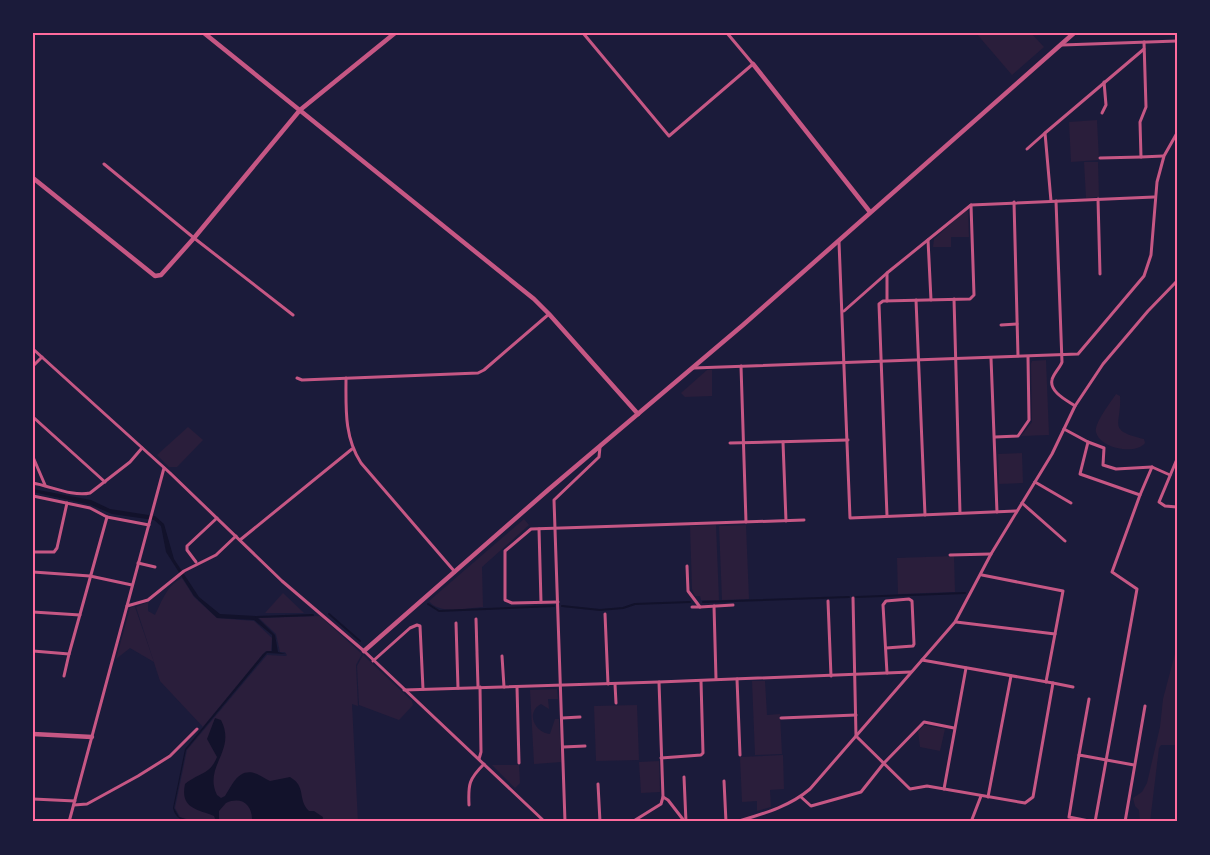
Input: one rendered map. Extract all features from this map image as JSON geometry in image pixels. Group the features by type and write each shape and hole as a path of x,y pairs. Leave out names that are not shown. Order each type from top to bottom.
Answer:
{"street":[{"path":"204,33 534,299 638,414"},
{"path":"33,178 155,276 161,275 300,110 395,33"},
{"path":"583,33 669,136 753,64"},
{"path":"727,33 870,212"},
{"path":"363,651 692,368 1074,33"},
{"path":"1060,45 1177,40"},
{"path":"1141,157 1140,122 1146,107 1144,42"},
{"path":"1027,149 1144,49"},
{"path":"1102,113 1106,105 1104,82"},
{"path":"692,368 1078,354 1144,276 1151,255 1154,197 1164,156 1177,132"},
{"path":"1045,133 1051,201"},
{"path":"1100,158 1164,156"},
{"path":"104,164 293,315"},
{"path":"843,312 971,205 1154,197"},
{"path":"1098,199 1101,274"},
{"path":"1056,201 1062,362 1052,380 1052,386 1060,396 1075,406"},
{"path":"1014,202 1018,357"},
{"path":"887,516 879,304 887,301 970,299 974,295 971,205"},
{"path":"839,240 850,518 1016,511"},
{"path":"928,240 931,300"},
{"path":"887,273 887,301"},
{"path":"736,822 770,812 801,797 810,789 955,622 991,554 1052,454 1075,406 1103,364 1177,281"},
{"path":"954,299 960,513"},
{"path":"916,300 925,515"},
{"path":"297,378 478,373 549,314"},
{"path":"1001,325 1017,324"},
{"path":"33,349 546,822"},
{"path":"33,366 42,357"},
{"path":"995,436 1018,436 1029,420 1028,357"},
{"path":"991,358 997,512"},
{"path":"741,366 746,522"},
{"path":"346,378 347,427 352,449 455,572"},
{"path":"33,417 105,482"},
{"path":"1064,429 1104,448 1103,465 1116,469 1152,467 1170,475"},
{"path":"730,443 848,440"},
{"path":"783,442 786,521"},
{"path":"1088,442 1080,474 1140,495"},
{"path":"566,822 554,500 599,457 600,447"},
{"path":"33,483 84,494 105,482 142,448"},
{"path":"240,540 352,449"},
{"path":"33,457 45,486"},
{"path":"1177,459 1159,502 1165,506 1177,507"},
{"path":"1089,699 1069,817 1095,822 1137,589 1112,572 1152,467"},
{"path":"69,822 164,468"},
{"path":"1035,482 1071,503"},
{"path":"33,496 90,508 107,517 150,523"},
{"path":"33,552 54,552 57,548 67,502"},
{"path":"1022,503 1065,541"},
{"path":"64,676 107,517"},
{"path":"196,562 187,550 187,546 217,518"},
{"path":"558,602 512,603 505,600 505,551 531,529 804,520"},
{"path":"539,529 542,602"},
{"path":"127,606 148,600 184,572 216,555 236,536"},
{"path":"950,555 991,554"},
{"path":"138,563 155,567"},
{"path":"687,566 688,591 700,607"},
{"path":"33,572 90,576 132,585"},
{"path":"981,575 1063,591 1046,682"},
{"path":"853,598 856,736 910,789 927,786 1025,803 1033,797 1053,683"},
{"path":"886,648 914,644 912,601 909,599 886,601 884,605 887,673"},
{"path":"828,601 831,676"},
{"path":"692,607 733,605"},
{"path":"714,606 717,680"},
{"path":"33,612 80,615"},
{"path":"605,614 608,684"},
{"path":"476,619 481,752 479,759"},
{"path":"955,622 1055,634"},
{"path":"456,623 458,688"},
{"path":"373,661 410,628 420,626 423,689"},
{"path":"33,651 69,654"},
{"path":"502,656 504,687"},
{"path":"922,660 1073,687"},
{"path":"944,789 966,668"},
{"path":"404,690 911,672"},
{"path":"988,796 1011,676"},
{"path":"737,679 740,755"},
{"path":"661,758 701,756 703,753 701,681"},
{"path":"632,822 661,804 663,797 659,682"},
{"path":"615,684 616,703"},
{"path":"517,687 519,763"},
{"path":"1125,822 1145,706"},
{"path":"781,718 856,715"},
{"path":"562,718 580,717"},
{"path":"801,797 811,806 861,792 884,763 924,722 954,728"},
{"path":"33,799 87,804 170,756 197,729"},
{"path":"33,734 92,737"},
{"path":"563,747 585,746"},
{"path":"1079,756 1134,765"},
{"path":"469,805 468,790 472,776 484,764"},
{"path":"684,777 686,822"},
{"path":"724,781 726,822"},
{"path":"598,784 600,822"},
{"path":"971,822 981,796"},
{"path":"663,797 686,822"}],"shaded area":[{"path":"976,33 1031,33 1044,47 1012,75"},
{"path":"1097,120 1099,160 1071,162 1069,122"},
{"path":"1084,162 1098,162 1099,197 1086,198"},
{"path":"968,211 969,237 951,237 951,247 933,247 934,239"},
{"path":"1046,360 1049,435 1021,436 1032,422 1031,364 1032,361"},
{"path":"707,370 712,370 712,396 685,397 681,393"},
{"path":"1116,394 1120,396 1118,425 1124,433 1144,439 1145,443 1140,447 1127,449 1111,446 1104,443 1096,432 1100,418"},
{"path":"188,427 203,440 177,467 169,467 157,455"},
{"path":"1022,453 1023,483 999,484 998,454"},
{"path":"33,489 91,500 110,509 155,516 164,524 174,559 199,597 220,614 256,616 275,635 278,652 286,654 267,653 186,750 174,808 179,817 195,822 181,819 176,815 173,808 185,749 263,654 272,651 272,635 254,620 217,618 194,596 166,552 161,526 154,520 112,514 91,505 33,492"},
{"path":"524,519 529,525 482,567 483,607 446,609 439,608 429,601"},
{"path":"716,525 719,600 701,600 700,596 695,596 692,589 690,526"},
{"path":"746,525 749,599 722,600 719,526"},
{"path":"954,556 955,592 898,594 897,558"},
{"path":"182,578 194,597 217,618 254,621 272,638 271,651 263,654 203,727 160,681 136,607 148,602 148,611 155,615 169,589"},
{"path":"283,593 304,613 265,613"},
{"path":"133,606 154,662 130,648 116,659 130,608"},
{"path":"320,616 362,654 356,665 358,706 352,704 358,822 197,822 180,817 175,808 187,750 267,655 287,655 285,652 280,652 276,634 259,618"},
{"path":"1177,646 1177,745 1161,745 1159,748 1150,822 1140,822 1139,810 1133,798 1142,792 1147,783 1160,727 1163,699"},
{"path":"363,655 412,701 413,705 399,720 359,705 357,666"},
{"path":"752,681 765,681 767,715 780,714 782,754 755,755"},
{"path":"557,689 558,699 548,699 549,709 541,704 536,708 533,717 540,730 550,734 555,719 559,719 561,762 534,764 530,690"},
{"path":"637,705 639,760 596,761 594,706"},
{"path":"215,718 221,720 225,731 223,750 214,775 217,795 221,798 225,796 237,778 246,773 257,774 270,781 290,777 300,789 305,807 323,817 322,822 252,822 251,811 248,807 242,801 232,801 226,803 219,811 219,822 216,822 214,816 187,803 184,792 185,784 207,771 217,757 207,739"},
{"path":"924,725 945,729 940,751 920,747 918,731"},
{"path":"783,755 784,789 770,790 771,807 757,811 757,801 742,802 740,757"},
{"path":"659,761 660,792 641,793 639,762"},
{"path":"492,765 519,765 520,783 515,788"}],"waterway":[{"path":"856,597 965,593"},
{"path":"703,602 849,597"},
{"path":"562,606 600,610 623,608 635,604 690,602"},
{"path":"428,604 439,611 554,606"},
{"path":"329,614 360,641"},
{"path":"256,617 313,615"}]}
